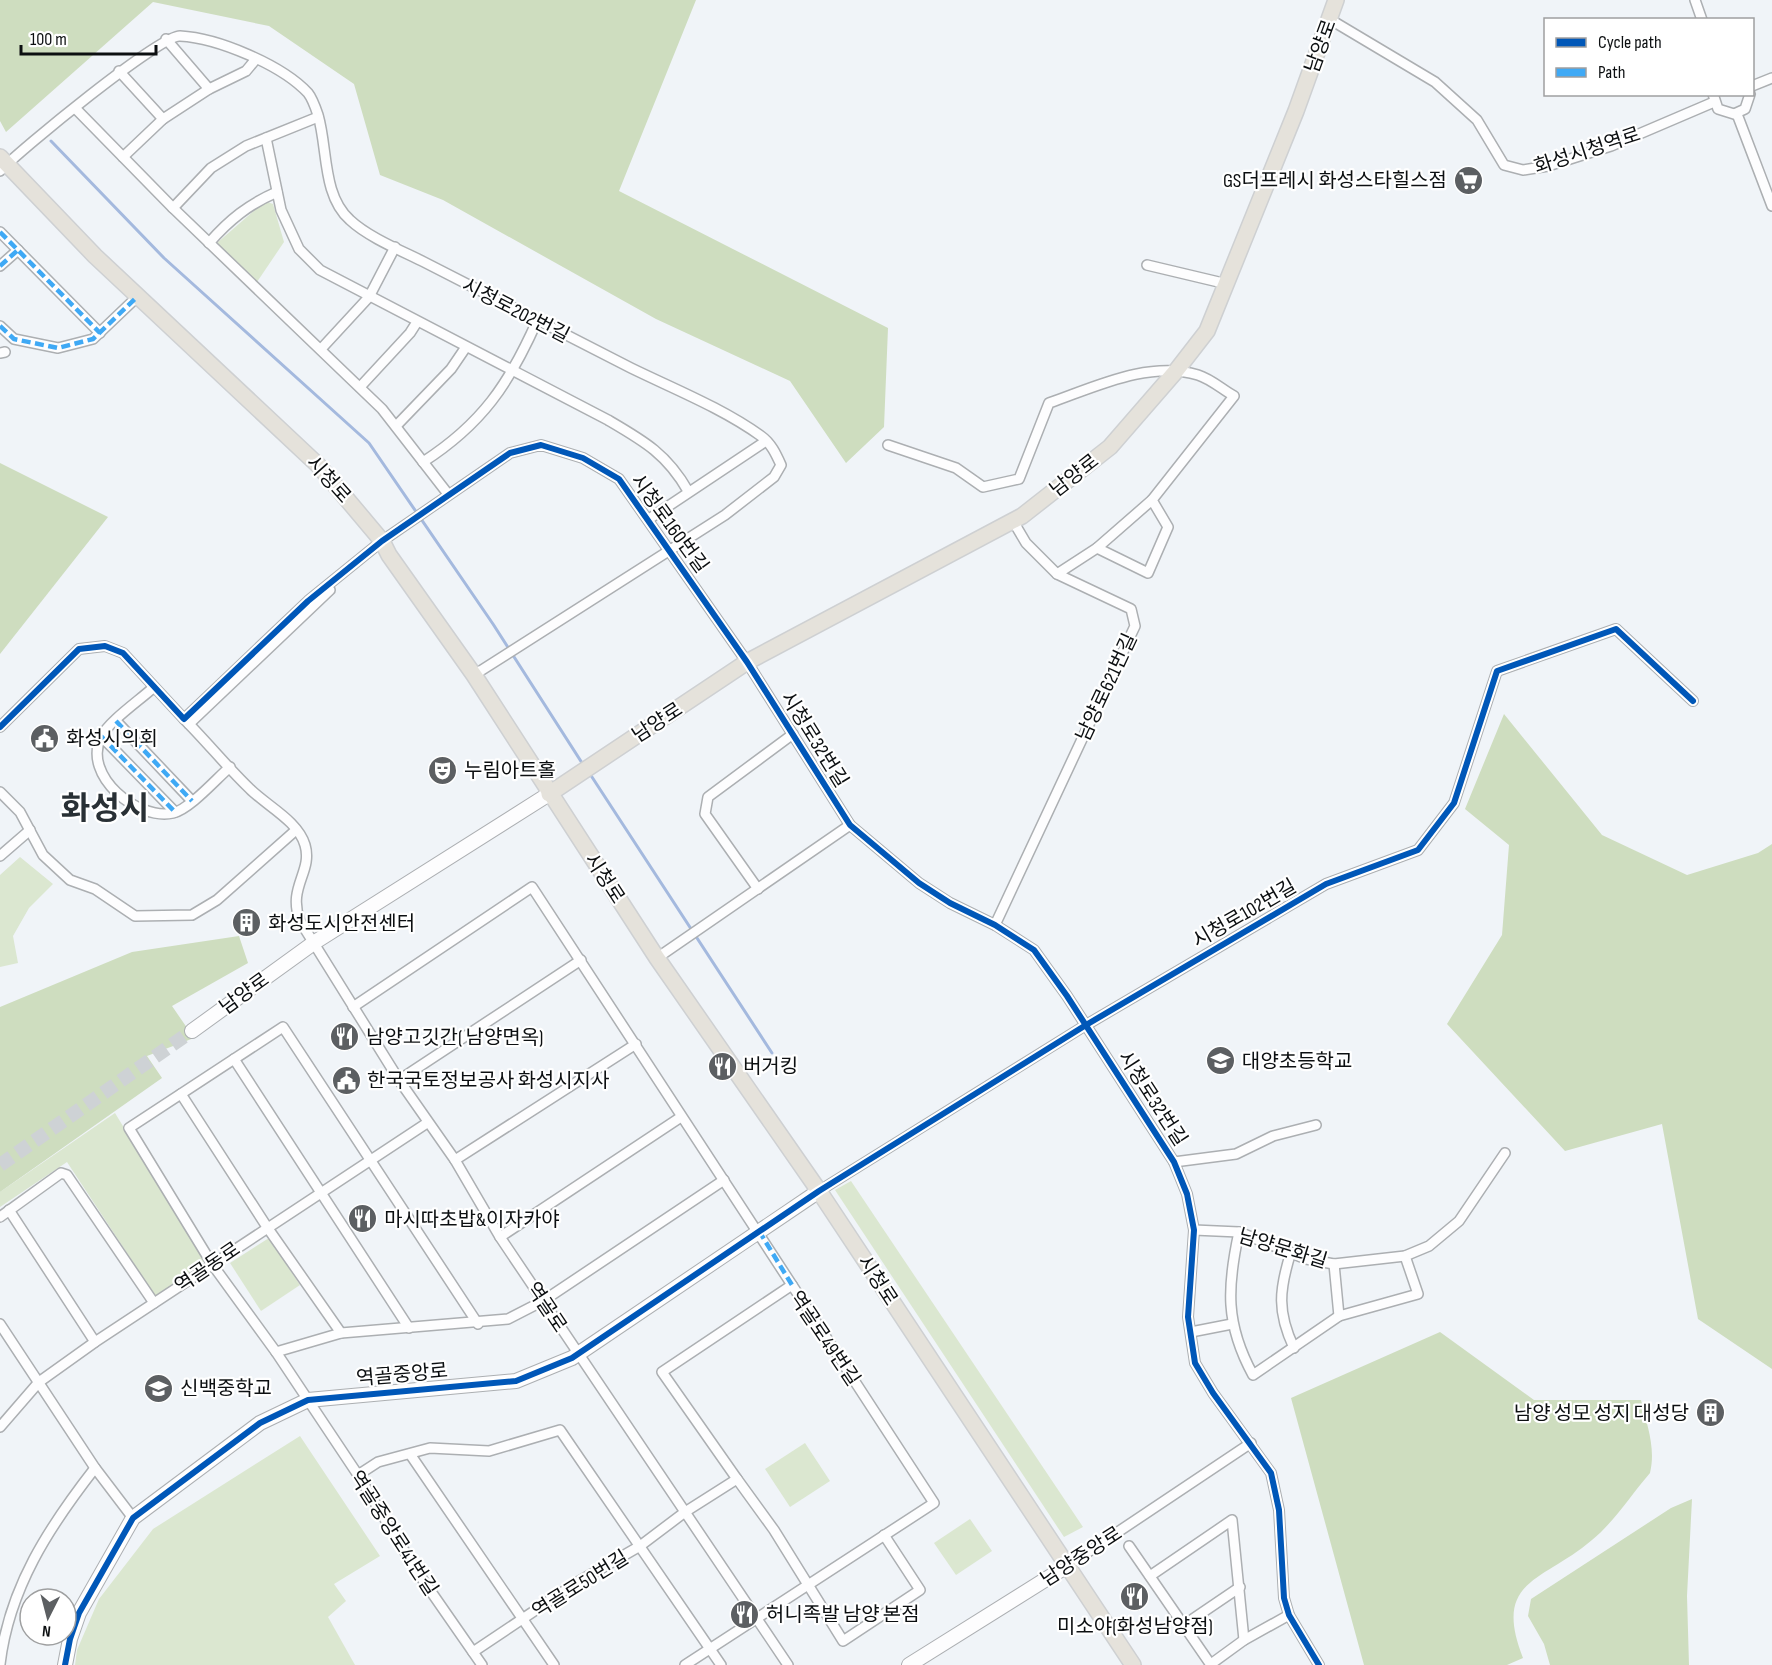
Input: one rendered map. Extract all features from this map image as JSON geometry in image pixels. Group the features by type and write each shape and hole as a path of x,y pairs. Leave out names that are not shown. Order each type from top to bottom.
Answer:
{"main road":[{"name":"남양로","path":"549,794 747,662 1013,521 1110,447 1176,371 1206,331 1227,284 1331,20 1336,0"},
{"name":"시청로","path":"2,164 137,297 319,466 382,541 395,564 474,675 657,958 819,1191 1132,1665"}],"street":[{"path":"1695,0 1701,18"},
{"name":"화성시청역로","path":"1331,20 1435,82 1477,120 1504,165 1523,170 1548,166 1611,146 1714,98"},
{"name":"시청로202번길","path":"166,39 177,35 208,40 256,59 286,76 309,94 318,117 335,198 349,220 395,247 537,321 695,399 766,441 775,451 781,465 774,477 725,515 670,548 528,642 494,660 474,675"},
{"path":"2,164 76,109 119,71 166,39 209,89"},
{"path":"123,157 163,119 209,89 246,71 256,59"},
{"path":"119,71 163,119"},
{"path":"1754,85 1772,78"},
{"path":"1714,98 1722,112 1737,114 1748,106 1750,96"},
{"path":"76,109 173,208 360,387 396,426 448,494"},
{"path":"1737,114 1772,206"},
{"path":"173,208 211,168 246,146 318,117"},
{"path":"266,138 281,210 299,249 320,270 647,443 665,457 688,491"},
{"path":"209,243 231,218 277,192"},
{"path":"0,232 100,333"},
{"path":"321,350 369,297 395,247"},
{"path":"0,266 18,250"},
{"path":"1147,265 1227,284"},
{"path":"0,326 14,339 58,348 93,339 137,297"},
{"path":"423,462 447,446 494,400 512,371 537,321"},
{"path":"360,387 410,333 417,322"},
{"path":"396,426 451,369 466,347"},
{"path":"888,445 956,468 982,487 1019,479 1049,403 1142,372 1176,371 1200,376 1234,396 1152,500 1097,548 1057,574"},
{"path":"649,519 766,441"},
{"name":"시청로160번길","path":"187,721 308,601 382,541 432,509 448,494 510,453 541,445 583,458 619,478 670,548 747,662"},
{"path":"1097,548 1148,573 1168,526 1152,500"},
{"name":"남양로621번길","path":"995,925 1136,626 1131,609 1057,574 1026,543 1013,521"},
{"name":"시청로102번길","path":"819,1191 1086,1025 1326,884 1418,850 1454,803 1497,671 1616,629 1693,701"},
{"path":"0,727 79,649 105,646 123,653 251,790 296,830 217,900 192,915 135,916 95,889 70,880 43,855 20,812 0,792"},
{"name":"시청로32번길","path":"747,662 850,825 919,883 950,903 995,925 1034,950 1086,1025 1174,1162 1187,1194 1194,1230 1188,1317 1195,1363 1213,1393 1271,1473 1277,1501 1284,1598 1289,1615 1319,1665"},
{"path":"154,687 102,736 98,748 103,777 135,807 158,815 175,812 192,801 230,767"},
{"path":"116,721 192,801"},
{"path":"758,889 705,814 708,797 793,734"},
{"path":"102,736 175,812"},
{"name":"남양로","path":"192,1031 315,942 549,794"},
{"path":"657,958 850,825"},
{"path":"0,856 30,830"},
{"name":"역골로","path":"296,830 304,843 306,853 294,906 300,921 399,1080 455,1160 500,1237 788,1665"},
{"path":"353,1007 532,887 636,1044 681,1117 759,1231 792,1285"},
{"path":"399,1080 581,960"},
{"path":"341,1333 267,1227 181,1094 283,1027 478,1324"},
{"path":"455,1160 636,1044"},
{"path":"234,1059 319,1193 409,1328"},
{"name":"역골중앙로41번길","path":"181,1094 129,1128 212,1264 276,1352 358,1475 416,1570 482,1665"},
{"path":"500,1237 681,1117"},
{"name":"역골동로","path":"0,1427 39,1382 95,1342 428,1123"},
{"path":"1174,1162 1236,1154 1274,1136 1316,1125"},
{"name":"남양문화길","path":"1194,1230 1239,1232 1306,1259 1334,1264 1405,1256 1429,1246 1459,1221 1505,1153"},
{"path":"0,1216 61,1173 67,1175 154,1303"},
{"path":"276,1352 341,1333 478,1324 508,1319 543,1300 724,1180"},
{"name":"역골중앙로","path":"65,1665 70,1639 79,1613 133,1518 260,1423 308,1400 516,1380 579,1354 819,1191"},
{"path":"9,1210 95,1342"},
{"path":"1239,1232 1232,1264 1229,1301 1232,1324 1240,1350 1253,1375 1339,1316 1418,1294 1405,1256"},
{"path":"1291,1252 1283,1275 1280,1304 1284,1326 1294,1348"},
{"path":"1334,1264 1339,1316"},
{"name":"역골로49번길","path":"685,1665 934,1503 792,1285 662,1372 737,1479"},
{"path":"0,1324 94,1468 133,1518"},
{"path":"1191,1332 1232,1324"},
{"path":"358,1475 378,1462 430,1448 489,1451 560,1430 721,1665"},
{"name":"남양중앙로","path":"909,1665 1067,1566 1251,1443"},
{"path":"410,1454 525,1619 554,1665"},
{"path":"0,1664 4,1632 19,1588 61,1512 94,1468"},
{"path":"685,1512 737,1479 774,1530 843,1641 920,1590 884,1535"},
{"name":"역골로50번길","path":"473,1652 525,1619 576,1582 640,1546 685,1512"},
{"path":"1150,1576 1232,1520 1244,1640"},
{"path":"1129,1546 1211,1664 1244,1640 1289,1615"},
{"path":"1184,1625 1240,1587"}],"green space":[{"path":"0,0 696,0 619,191 888,328 884,427 846,463 790,381 656,319 443,200 380,175 354,84 269,26 153,2 6,132 0,121"},
{"path":"265,201 273,204 284,242 257,282 217,243"},
{"path":"0,463 108,517 0,654"},
{"path":"1504,714 1602,835 1687,875 1758,853 1772,844 1772,1369 1698,1319 1662,1124 1565,1151 1447,1024 1502,935 1509,845 1465,809"},
{"path":"20,857 53,884 29,908 13,936 18,963 0,967 0,875"},
{"path":"239,936 248,963 172,1006 194,1038 147,1056 162,1078 0,1192 0,1007 132,952"},
{"path":"115,1113 205,1261 156,1297 67,1162 0,1207 0,1192"},
{"path":"851,1181 1083,1527 1064,1537 835,1190"},
{"path":"269,1238 300,1285 261,1311 230,1263"},
{"path":"1440,1332 1534,1400 1641,1400 1651,1446 1650,1473 1600,1533 1574,1554 1540,1575 1518,1597 1514,1612 1515,1632 1523,1658 1507,1665 1364,1665 1291,1398"},
{"path":"300,1436 380,1556 334,1584 346,1601 328,1617 355,1665 75,1665 77,1650 99,1599 153,1529"},
{"path":"805,1443 830,1481 790,1507 765,1469"},
{"path":"1692,1499 1687,1596 1689,1665 1550,1665 1544,1644 1528,1616 1531,1599 1671,1508"},
{"path":"970,1519 992,1551 956,1575 934,1543"}],"waterway":[{"path":"51,141 164,258 369,443 493,624 584,766"},
{"path":"590,774 772,1053"}],"tunnel":[{"path":"0,1165 192,1031"}],"marked path":[{"path":"0,232 100,333"},
{"path":"0,266 18,250"},
{"path":"0,326 14,339 58,348 93,339 137,297"},
{"path":"116,721 192,801"},
{"path":"101,736 175,812"},
{"path":"759,1231 792,1285"}],"cycle path":[{"path":"0,727 79,649 105,646 123,653 184,719 308,601 382,541 510,453 541,445 583,458 619,479 747,662 850,825 919,883 950,903 995,925 1034,950 1067,996 1174,1162 1187,1194 1194,1230 1188,1317 1195,1363 1213,1393 1271,1473 1279,1510 1284,1598 1289,1615 1319,1665"},
{"path":"65,1665 70,1639 79,1613 133,1518 260,1423 308,1400 516,1381 572,1358 819,1191 1086,1025 1326,884 1418,850 1454,803 1497,671 1616,629 1693,701"}],"place":[{"name":"GS더프레시 화성스타힐스점","path":"1468,180"},
{"name":"화성시의회","path":"45,738"},
{"name":"누림아트홀","path":"443,770"},
{"name":"화성도시안전센터","path":"247,923"},
{"name":"남양고깃간( 남양면옥)","path":"345,1037"},
{"name":"대양초등학교","path":"1221,1061"},
{"name":"버거킹","path":"722,1066"},
{"name":"한국국토정보공사 화성시지사","path":"346,1080"},
{"name":"마시따초밥&이자카야","path":"363,1219"},
{"name":"신백중학교","path":"159,1388"},
{"name":"남양 성모 성지 대성당","path":"1710,1413"},
{"name":"미소야(화성남양점)","path":"1135,1596"},
{"name":"허니족발 남양 본점","path":"745,1614"}],"district":[{"name":"화성시","path":"105,808"}]}
